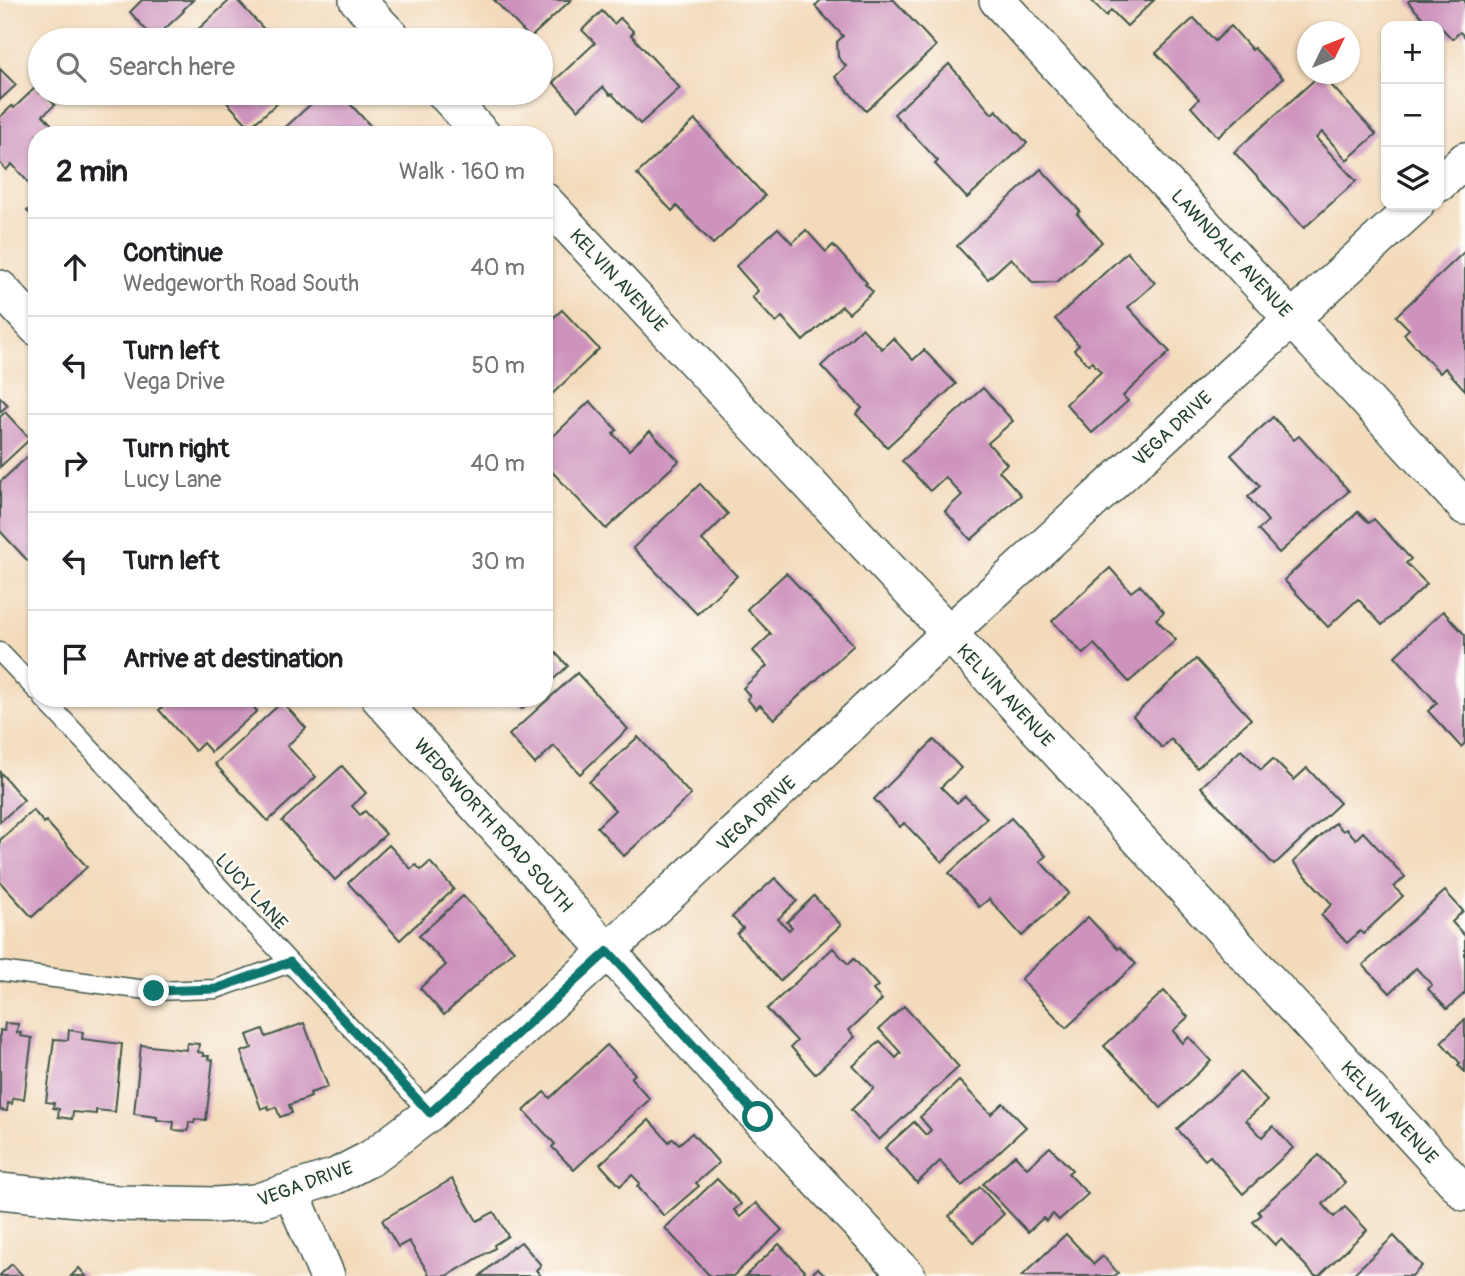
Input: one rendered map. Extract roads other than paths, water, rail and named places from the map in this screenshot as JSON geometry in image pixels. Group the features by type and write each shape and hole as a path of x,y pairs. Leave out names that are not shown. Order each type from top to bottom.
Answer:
{"street":[{"path":"357,0 384,28"},
{"name":"LAWNDALE AVENUE","path":"998,0 1465,507"},
{"path":"455,105 475,126"},
{"path":"1444,179 1465,160"},
{"name":"KELVIN AVENUE","path":"553,210 949,633 1465,1193"},
{"name":"VEGA DRIVE","path":"0,1191 117,1203 216,1205 255,1202 336,1176 371,1158 430,1113 608,951 949,633 1411,210"},
{"path":"0,288 28,318"},
{"name":"WEDGWORTH ROAD SOUTH","path":"387,707 758,1117 908,1276"},
{"path":"291,1191 327,1276"}],"lane":[{"path":"0,652 28,682"},
{"name":"LUCY LANE","path":"51,707 430,1113"},
{"path":"0,971 154,991 216,989 290,962"}]}
